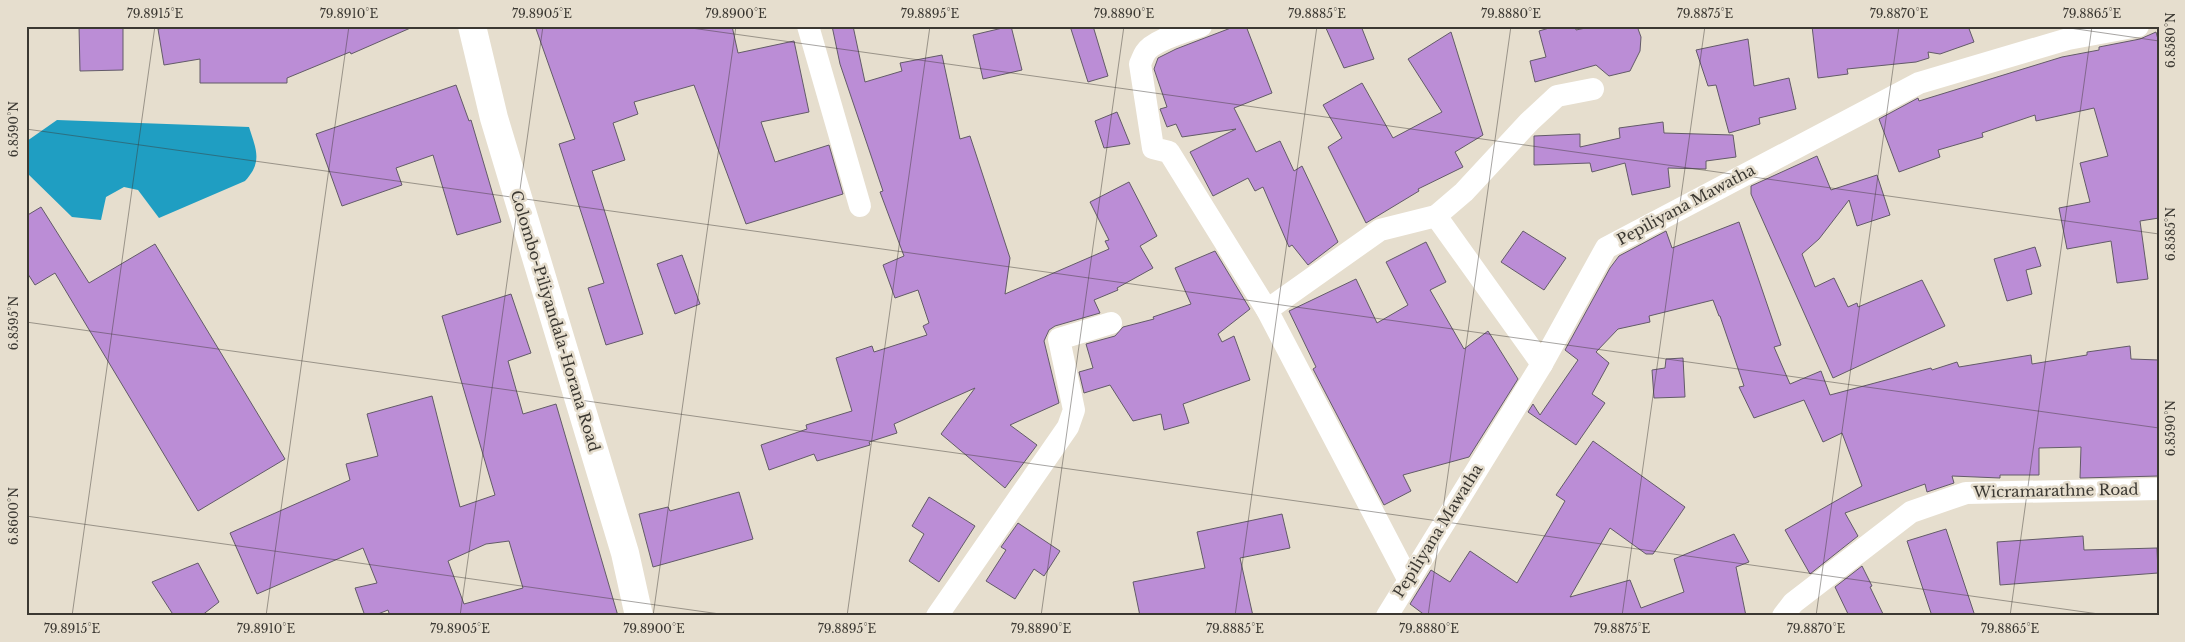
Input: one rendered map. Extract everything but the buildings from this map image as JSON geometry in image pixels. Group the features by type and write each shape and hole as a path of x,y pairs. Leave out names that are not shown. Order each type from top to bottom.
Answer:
{"main road":[{"name":"Colombo-Piliyandala-Horana Road","path":"472,26 494,118 625,553 638,616"}],"street":[{"path":"808,26 860,206"},
{"path":"1201,26 1177,34 1145,51 1140,64 1153,148 1169,152 1267,310 1408,579"},
{"name":"Pepiliyana Mawatha","path":"1386,616 1542,364 1606,248 1919,83 2067,33 2138,26"},
{"path":"1267,310 1380,230 1436,216 1464,192 1529,122 1557,96 1593,89"},
{"path":"1436,216 1542,364"},
{"path":"937,616 1068,427 1074,410 1059,339 1111,323"},
{"name":"Wicramarathne Road","path":"1783,616 1793,602 1911,512 1966,493 2159,489"}],"water":[{"path":"57,120 249,127 256,149 256,161 251,174 245,181 159,218 138,190 124,187 106,197 101,220 72,217 26,172 27,141"}]}
